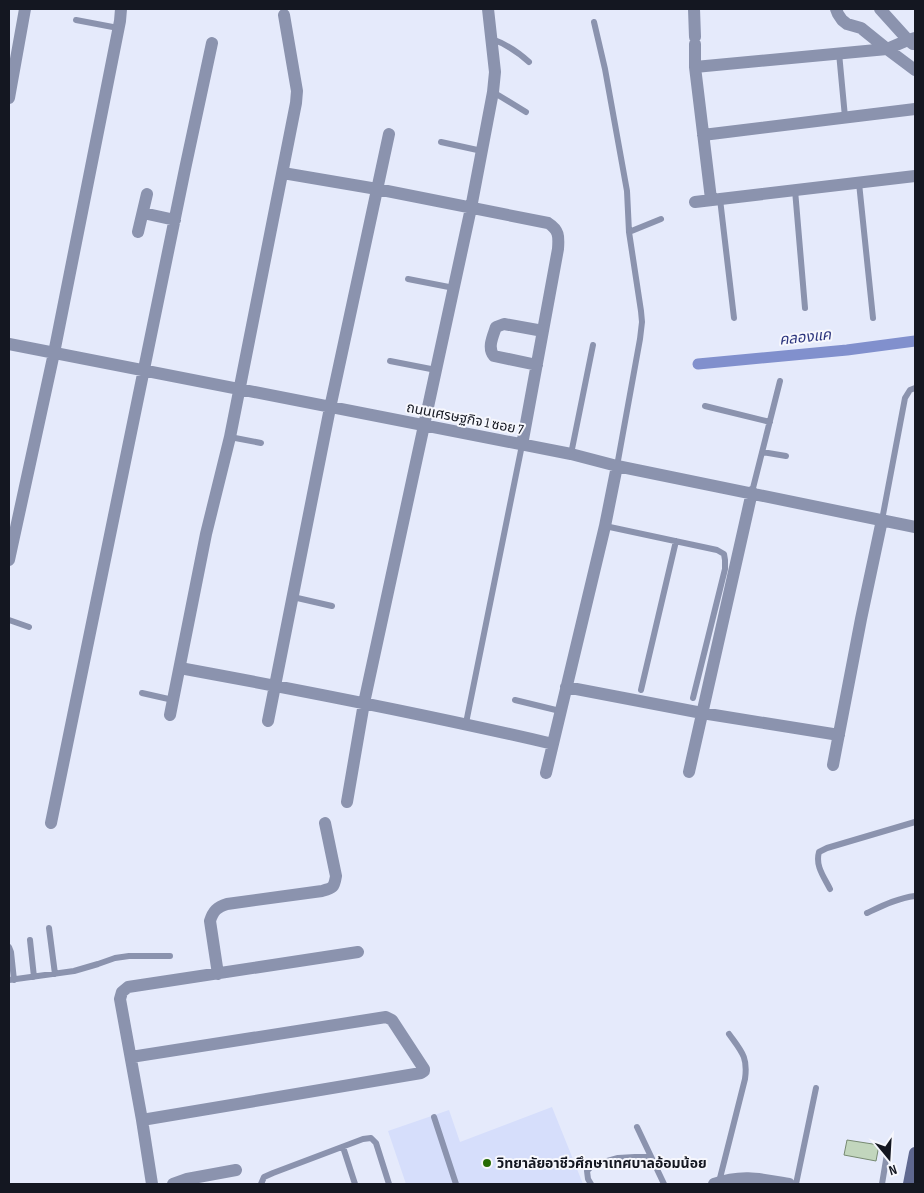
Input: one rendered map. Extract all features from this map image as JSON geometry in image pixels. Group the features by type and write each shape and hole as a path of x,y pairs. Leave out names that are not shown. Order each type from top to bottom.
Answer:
{"main road":[{"path":"909,1184 915,1153"}],"street":[{"path":"9,98 25,9"},
{"path":"9,560 54,353 122,14 121,9"},
{"path":"347,802 364,703 471,208 493,92 495,72 488,9"},
{"path":"694,9 695,68 703,135 716,199"},
{"path":"836,9 842,20 847,24 862,28 915,70"},
{"path":"695,68 887,49 913,41 880,9"},
{"path":"170,715 206,534 230,437 296,102 297,91 284,15"},
{"path":"51,823 212,43"},
{"path":"703,135 915,109"},
{"path":"268,721 330,408 389,134"},
{"path":"283,174 377,189 548,223 555,228 558,237 558,249 522,445"},
{"path":"695,202 915,176"},
{"path":"138,232 148,194"},
{"path":"143,213 175,220"},
{"path":"536,365 494,356 490,349 496,327 500,325 504,324 543,331"},
{"name":"ถนนเศรษฐกิจ 1 ซอย 7","path":"9,344 571,454 617,466 752,492 915,527"},
{"path":"546,773 605,526 617,466"},
{"path":"689,772 752,492"},
{"path":"834,765 861,619 882,520"},
{"path":"180,668 466,723 553,744"},
{"path":"566,687 702,713 839,735"},
{"path":"218,974 210,921 212,912 226,904 331,889 336,876 325,823"},
{"path":"152,1184 120,999 122,992 128,987 358,952"},
{"path":"131,1056 386,1017 392,1020 424,1069 421,1074 142,1120"},
{"path":"173,1184 187,1179 236,1170"},
{"path":"717,1183 743,1177 756,1181 789,1184"}],"lane":[{"path":"76,20 118,28"},
{"path":"594,22 605,69 627,191 629,232 642,322 617,466"},
{"path":"492,39 505,44 529,62"},
{"path":"839,53 844,117"},
{"path":"493,92 526,112"},
{"path":"441,142 482,151"},
{"path":"859,183 873,318"},
{"path":"795,190 805,308"},
{"path":"716,199 734,318"},
{"path":"629,232 660,219"},
{"path":"408,279 454,288"},
{"path":"571,454 593,346"},
{"path":"390,361 436,370"},
{"path":"752,492 780,381"},
{"path":"882,520 905,398 910,390 915,388"},
{"path":"705,406 770,422"},
{"path":"230,437 261,443"},
{"path":"466,723 522,445"},
{"path":"762,452 786,456"},
{"path":"605,526 717,550 724,554 725,569 693,698"},
{"path":"641,690 676,541"},
{"path":"292,597 332,606"},
{"path":"9,620 30,627"},
{"path":"142,693 173,700"},
{"path":"515,700 560,712"},
{"path":"830,889 818,867 817,858 819,852 915,822"},
{"path":"866,913 896,900 915,896"},
{"path":"49,928 55,974"},
{"path":"30,940 34,977"},
{"path":"9,947 11,952 11,980 74,971 115,958 170,956"},
{"path":"717,1183 745,1079 746,1068 746,1060 729,1034"},
{"path":"796,1184 816,1088"},
{"path":"434,1118 456,1184"},
{"path":"637,1127 664,1184"},
{"path":"261,1184 264,1177 273,1173 343,1146 371,1138 376,1143 389,1184"},
{"path":"343,1146 355,1184"},
{"path":"882,1184 888,1148"},
{"path":"591,1184 587,1171 593,1165 618,1158 651,1157"}],"shaded area":[{"name":"วิทยาลัยอาชีวศึกษาเทศบาลอ้อมน้อย","path":"552,1107 583,1184 406,1184 388,1131 449,1110 460,1142"}],"building":[{"path":"847,1140 879,1145 876,1161 844,1155"}],"waterway":[{"name":"คลองแค","path":"698,364 847,350 915,341"}],"place":[{"name":"วิทยาลัยอาชีวศึกษาเทศบาลอ้อมน้อย","path":"487,1163"}]}
